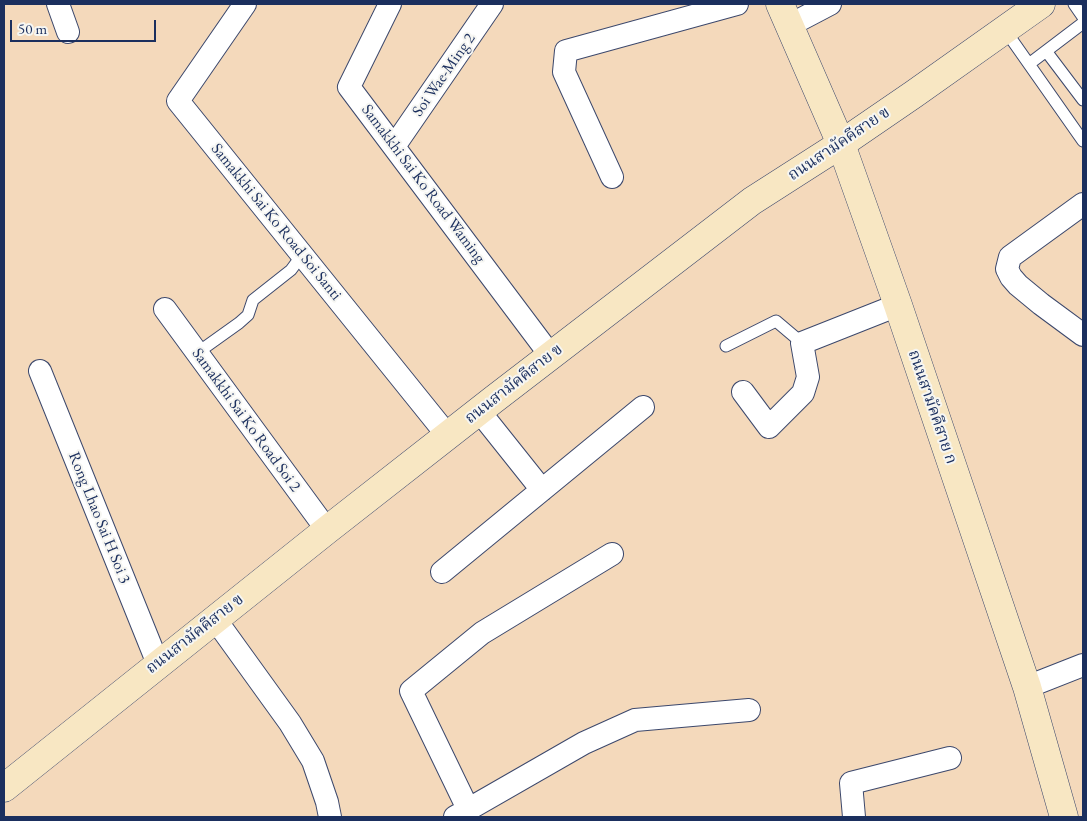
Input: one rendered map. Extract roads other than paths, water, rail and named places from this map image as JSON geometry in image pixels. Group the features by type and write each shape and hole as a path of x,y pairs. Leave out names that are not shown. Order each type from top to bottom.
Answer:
{"main road":[{"name":"ถนนสามัคคีสาย ข","path":"4,788 327,530 752,202 841,144 1041,4"},
{"name":"ถนนสามัคคีสาย ก","path":"785,14 841,144 898,305 1027,687 1064,817"}],"street":[{"path":"58,4 68,32"},
{"name":"Samakkhi Sai Ko Road Soi Santi","path":"245,4 178,101 448,436"},
{"name":"Samakkhi Sai Ko Road Waming","path":"390,4 349,87 395,145 551,356"},
{"name":"Soi Wae-Ming 2","path":"395,145 492,4"},
{"path":"612,177 564,72 566,51 737,4"},
{"path":"785,14 830,4"},
{"path":"1083,204 1010,257 1007,269 1011,277 1041,304 1083,334"},
{"path":"743,392 769,427 803,393 808,376 802,343 898,305"},
{"name":"Samakkhi Sai Ko Road Soi 2","path":"165,309 327,530"},
{"name":"Rong Lhao Sai H Soi 3","path":"40,372 158,664"},
{"path":"442,572 643,407"},
{"path":"479,411 542,490"},
{"path":"612,554 482,633 411,691 461,813 584,743 635,720 749,710"},
{"path":"215,619 290,723 313,761 330,817"},
{"path":"1027,687 1083,666"},
{"path":"838,817 845,815 853,817 851,782 950,758"}],"lane":[{"path":"1074,4 1083,17"},
{"path":"1029,64 1083,23"},
{"path":"1004,30 1083,141"},
{"path":"1046,50 1083,100"},
{"path":"197,353 248,315 253,300 291,270 302,256"},
{"path":"726,346 776,321 802,343"}]}
